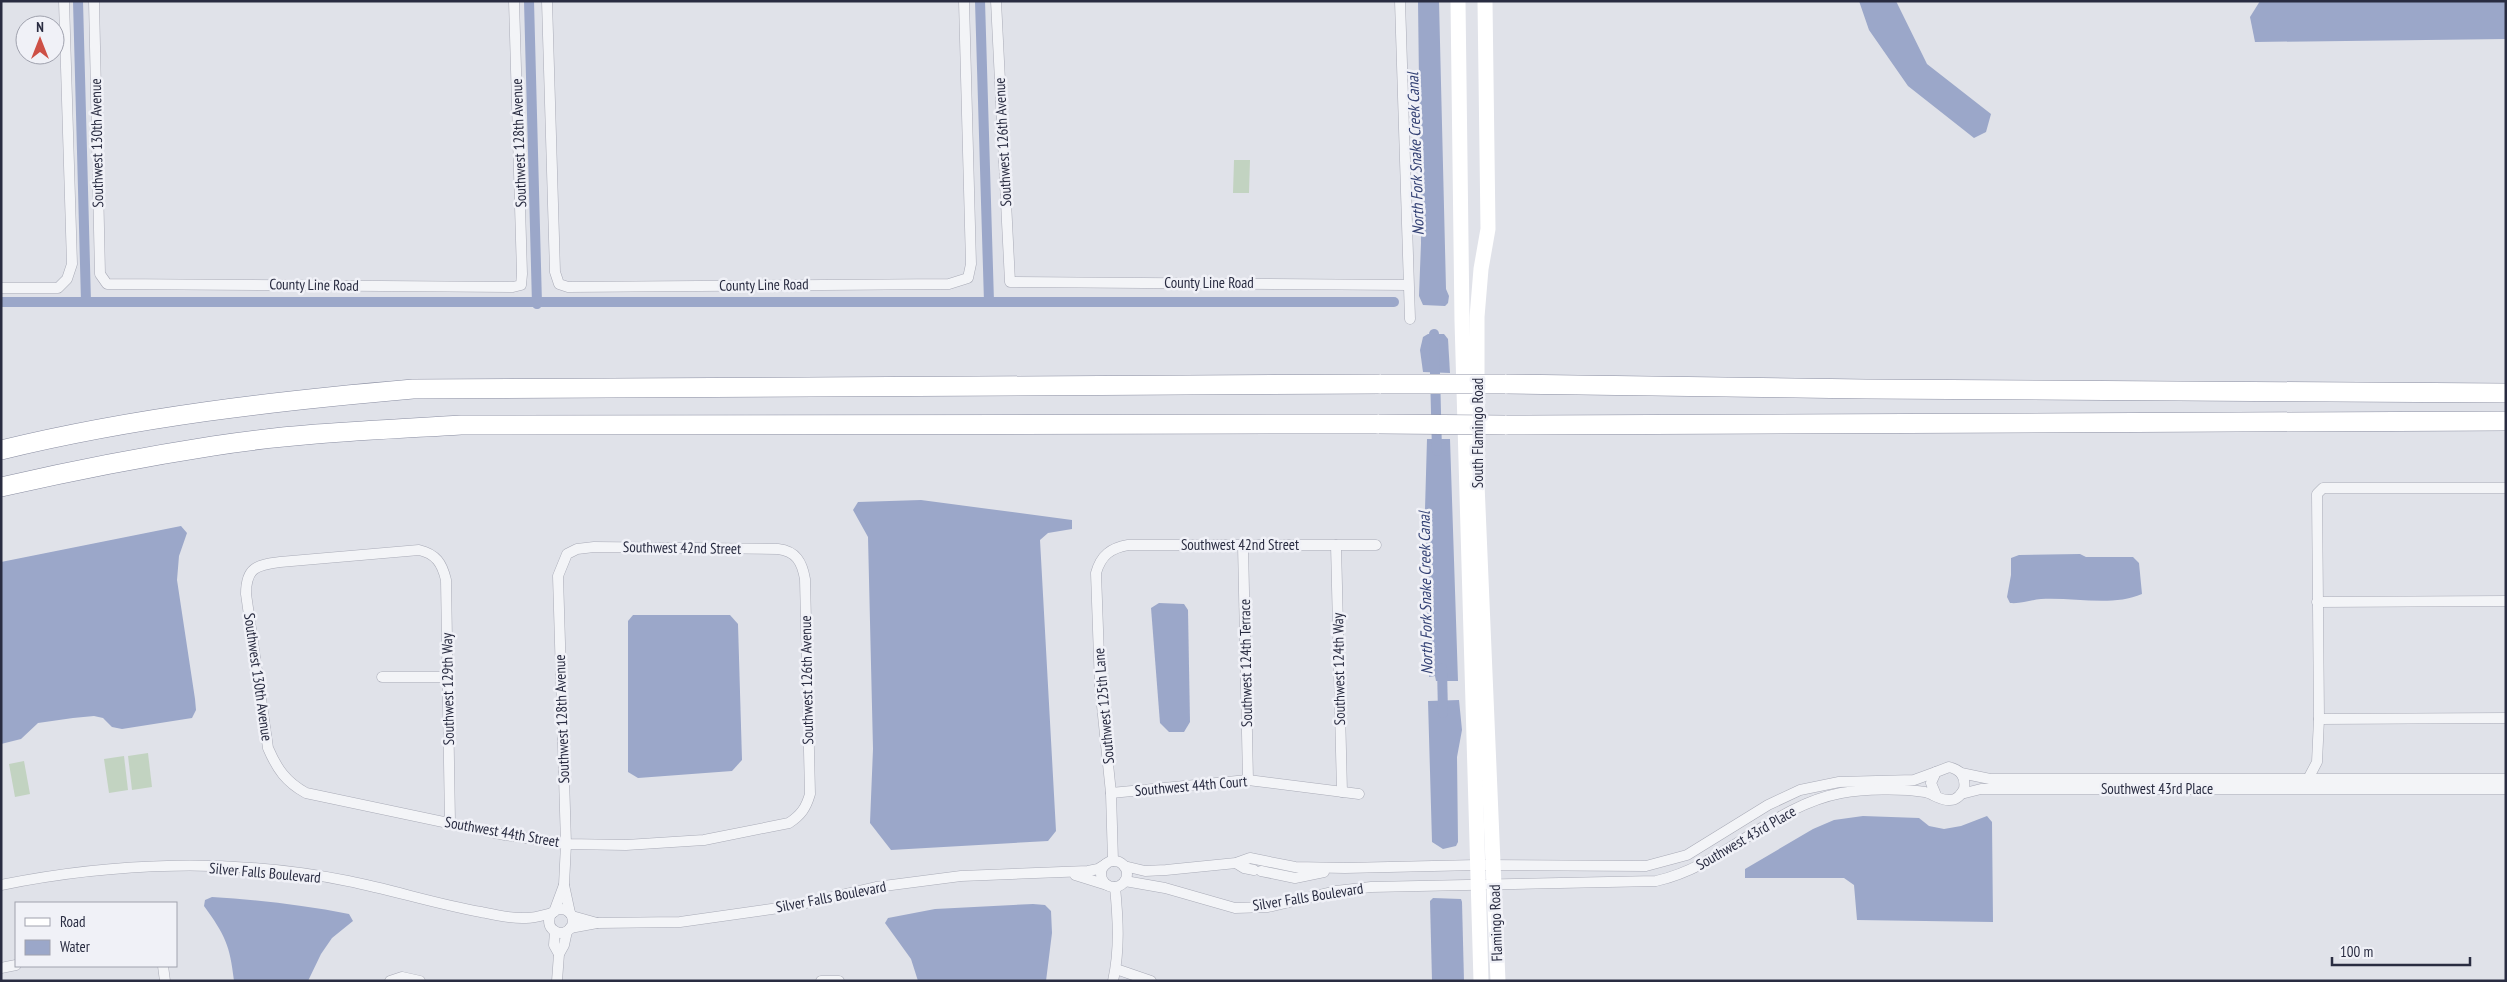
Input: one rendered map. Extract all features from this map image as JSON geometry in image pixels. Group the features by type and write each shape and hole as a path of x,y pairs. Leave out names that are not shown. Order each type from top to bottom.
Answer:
{"highway":[{"path":"1,450 172,416 287,400 413,389 1505,384 1876,389 2506,392"},
{"path":"1,487 78,469 214,446 335,433 461,426 1379,424 1505,426 2506,421"}],"main road":[{"name":"South Flamingo Road","path":"1458,1 1462,320 1478,865"},
{"name":"South Flamingo Road","path":"1484,1 1488,229 1481,269 1477,317 1477,484 1494,865"},
{"name":"Flamingo Road","path":"1478,865 1481,981"},
{"name":"Flamingo Road","path":"1494,865 1498,981"}],"street":[{"name":"Southwest 130th Avenue","path":"1,288 58,288 67,279 72,264 64,1"},
{"name":"Southwest 130th Avenue","path":"94,1 100,274 107,284"},
{"name":"Southwest 128th Avenue","path":"514,1 521,285"},
{"name":"County Line Road","path":"547,1 555,272 559,284 577,287 949,284 968,278 971,264 964,1"},
{"name":"Southwest 126th Avenue","path":"996,1 1010,282"},
{"path":"1400,1 1410,319"},
{"name":"County Line Road","path":"1010,282 1408,285"},
{"name":"County Line Road","path":"107,284 503,287 521,285"},
{"path":"2308,779 2317,762 2319,719 2317,494 2319,490 2323,488 2506,488"},
{"name":"Southwest 42nd Street","path":"1106,554 1116,547 1128,545 1376,546"},
{"name":"Southwest 124th Terrace","path":"1243,545 1248,780"},
{"name":"Southwest 124th Way","path":"1336,546 1342,792"},
{"name":"Southwest 42nd Street","path":"567,554 577,549 594,547 778,549 788,550 796,556"},
{"name":"Southwest 130th Avenue","path":"284,778 276,767 268,748 246,594 246,583 250,571 262,564 419,550 429,552 436,557"},
{"name":"Southwest 128th Avenue","path":"567,554 558,576 566,844 564,885 571,915"},
{"name":"Southwest 125th Lane","path":"1106,554 1099,562 1096,573 1100,686 1111,793 1109,863"},
{"name":"Southwest 126th Avenue","path":"796,556 802,565 804,579 810,794 807,806"},
{"name":"Southwest 129th Way","path":"436,557 443,566 446,580 450,823"},
{"path":"2317,602 2506,601"},
{"path":"382,677 448,677"},
{"path":"2319,719 2506,718"},
{"path":"1949,767 1961,773 1965,784 1961,794 1949,800 1936,795 1932,783 1936,772 1949,767"},
{"name":"Southwest 43rd Place","path":"1494,865 1625,866 1662,863 1697,850 1784,797 1827,784 1914,780 1936,772"},
{"name":"Southwest 43rd Place","path":"1961,773 1990,779 2506,779"},
{"name":"Southwest 44th Street","path":"284,778 306,793 505,835 566,844 626,844 704,840 789,823 800,815 807,806"},
{"name":"Southwest 44th Court","path":"1111,793 1248,780 1359,794"},
{"name":"Southwest 43rd Place","path":"1961,794 1981,789 2506,789"},
{"name":"Southwest 43rd Place","path":"1495,885 1637,883 1673,878 1718,857 1792,811 1818,799 1848,792 1915,791 1936,795"},
{"path":"1784,797 1792,811"},
{"name":"Silver Falls Boulevard","path":"1124,866 1145,871 1236,863 1250,858 1295,867 1345,868 1494,865"},
{"path":"1111,886 1125,881 1127,874 1124,866 1109,863 1101,874 1111,886 1118,917 1116,969 1113,981"},
{"name":"Silver Falls Boulevard","path":"568,930 598,923 680,922 793,906 876,887 961,876 1064,873 1098,869 1109,863"},
{"name":"Silver Falls Boulevard","path":"1236,863 1244,868 1295,878 1345,868"},
{"name":"Silver Falls Boulevard","path":"1,886 110,868 194,867 274,870 348,881 453,907 525,918 553,928"},
{"name":"Silver Falls Boulevard","path":"1064,873 1111,886"},
{"name":"Silver Falls Boulevard","path":"1125,881 1165,888 1235,908 1268,907 1336,891 1371,887 1495,885"},
{"name":"Southwest 128th Avenue","path":"553,913 564,885"},
{"path":"557,981 559,954 564,946 568,930 573,923 571,915 564,910 553,913 550,919 553,928 554,945 559,954"},
{"name":"Silver Falls Boulevard","path":"525,918 553,913"},
{"name":"Silver Falls Boulevard","path":"571,915 598,923"},
{"path":"553,928 568,930"},
{"path":"1,968 15,965"},
{"path":"163,967 165,981"},
{"path":"1116,969 1151,981"},
{"path":"390,981 402,977 420,981"},
{"path":"821,981 839,981"}],"green space":[{"path":"1234,160 1250,160 1249,193 1233,193"},
{"path":"148,753 152,787 132,790 128,756"},
{"path":"124,756 128,790 109,793 104,759"},
{"path":"24,761 30,794 15,797 9,764"}],"water":[{"path":"1418,1 1439,1 1446,289 1449,296 1448,303 1445,306 1423,305 1419,296 1421,243"},
{"path":"1859,1 1896,1 1927,64 1991,114 1986,132 1974,138 1908,86 1869,30"},
{"path":"2260,1 2506,1 2506,39 2255,42 2250,17"},
{"path":"1428,334 1444,334 1448,339 1450,373 1423,372 1420,350 1423,337"},
{"path":"1427,439 1450,439 1458,681 1436,681 1435,676 1429,677 1425,509"},
{"path":"921,500 1072,520 1072,529 1048,533 1040,540 1056,831 1048,841 891,850 870,823 873,749 868,537 853,510 858,502"},
{"path":"181,526 187,533 179,556 177,580 195,699 196,710 192,718 122,729 112,727 103,718 94,716 73,718 38,723 21,739 1,744 1,562"},
{"path":"2080,554 2086,557 2133,557 2139,563 2142,594 2130,598 2106,601 2041,599 2010,603 2007,597 2011,575 2011,558 2019,555"},
{"path":"1159,603 1184,604 1188,610 1190,722 1184,732 1169,732 1160,723 1151,608"},
{"path":"633,615 730,615 738,624 742,760 732,771 638,778 628,772 628,621"},
{"path":"1459,700 1462,730 1457,757 1458,842 1456,846 1443,849 1432,842 1428,701"},
{"path":"1863,816 1919,818 1929,826 1944,829 1961,826 1987,816 1992,822 1993,922 1857,920 1854,885 1844,878 1745,878 1745,869 1813,829 1834,820"},
{"path":"212,897 281,903 332,911 349,914 353,921 332,938 321,954 308,981 234,981 231,958 222,933 204,906 205,900"},
{"path":"1433,898 1461,899 1464,981 1432,981 1430,901"},
{"path":"1045,905 1051,911 1052,933 1046,981 918,981 911,959 885,923 888,918 935,909"}],"waterway":[{"path":"78,1 86,302"},
{"path":"529,1 537,304"},
{"path":"980,1 989,302"},
{"path":"1,302 1394,302"},
{"name":"North Fork Snake Creek Canal","path":"1434,334 1437,451"},
{"name":"North Fork Snake Creek Canal","path":"1442,668 1443,713"}]}
